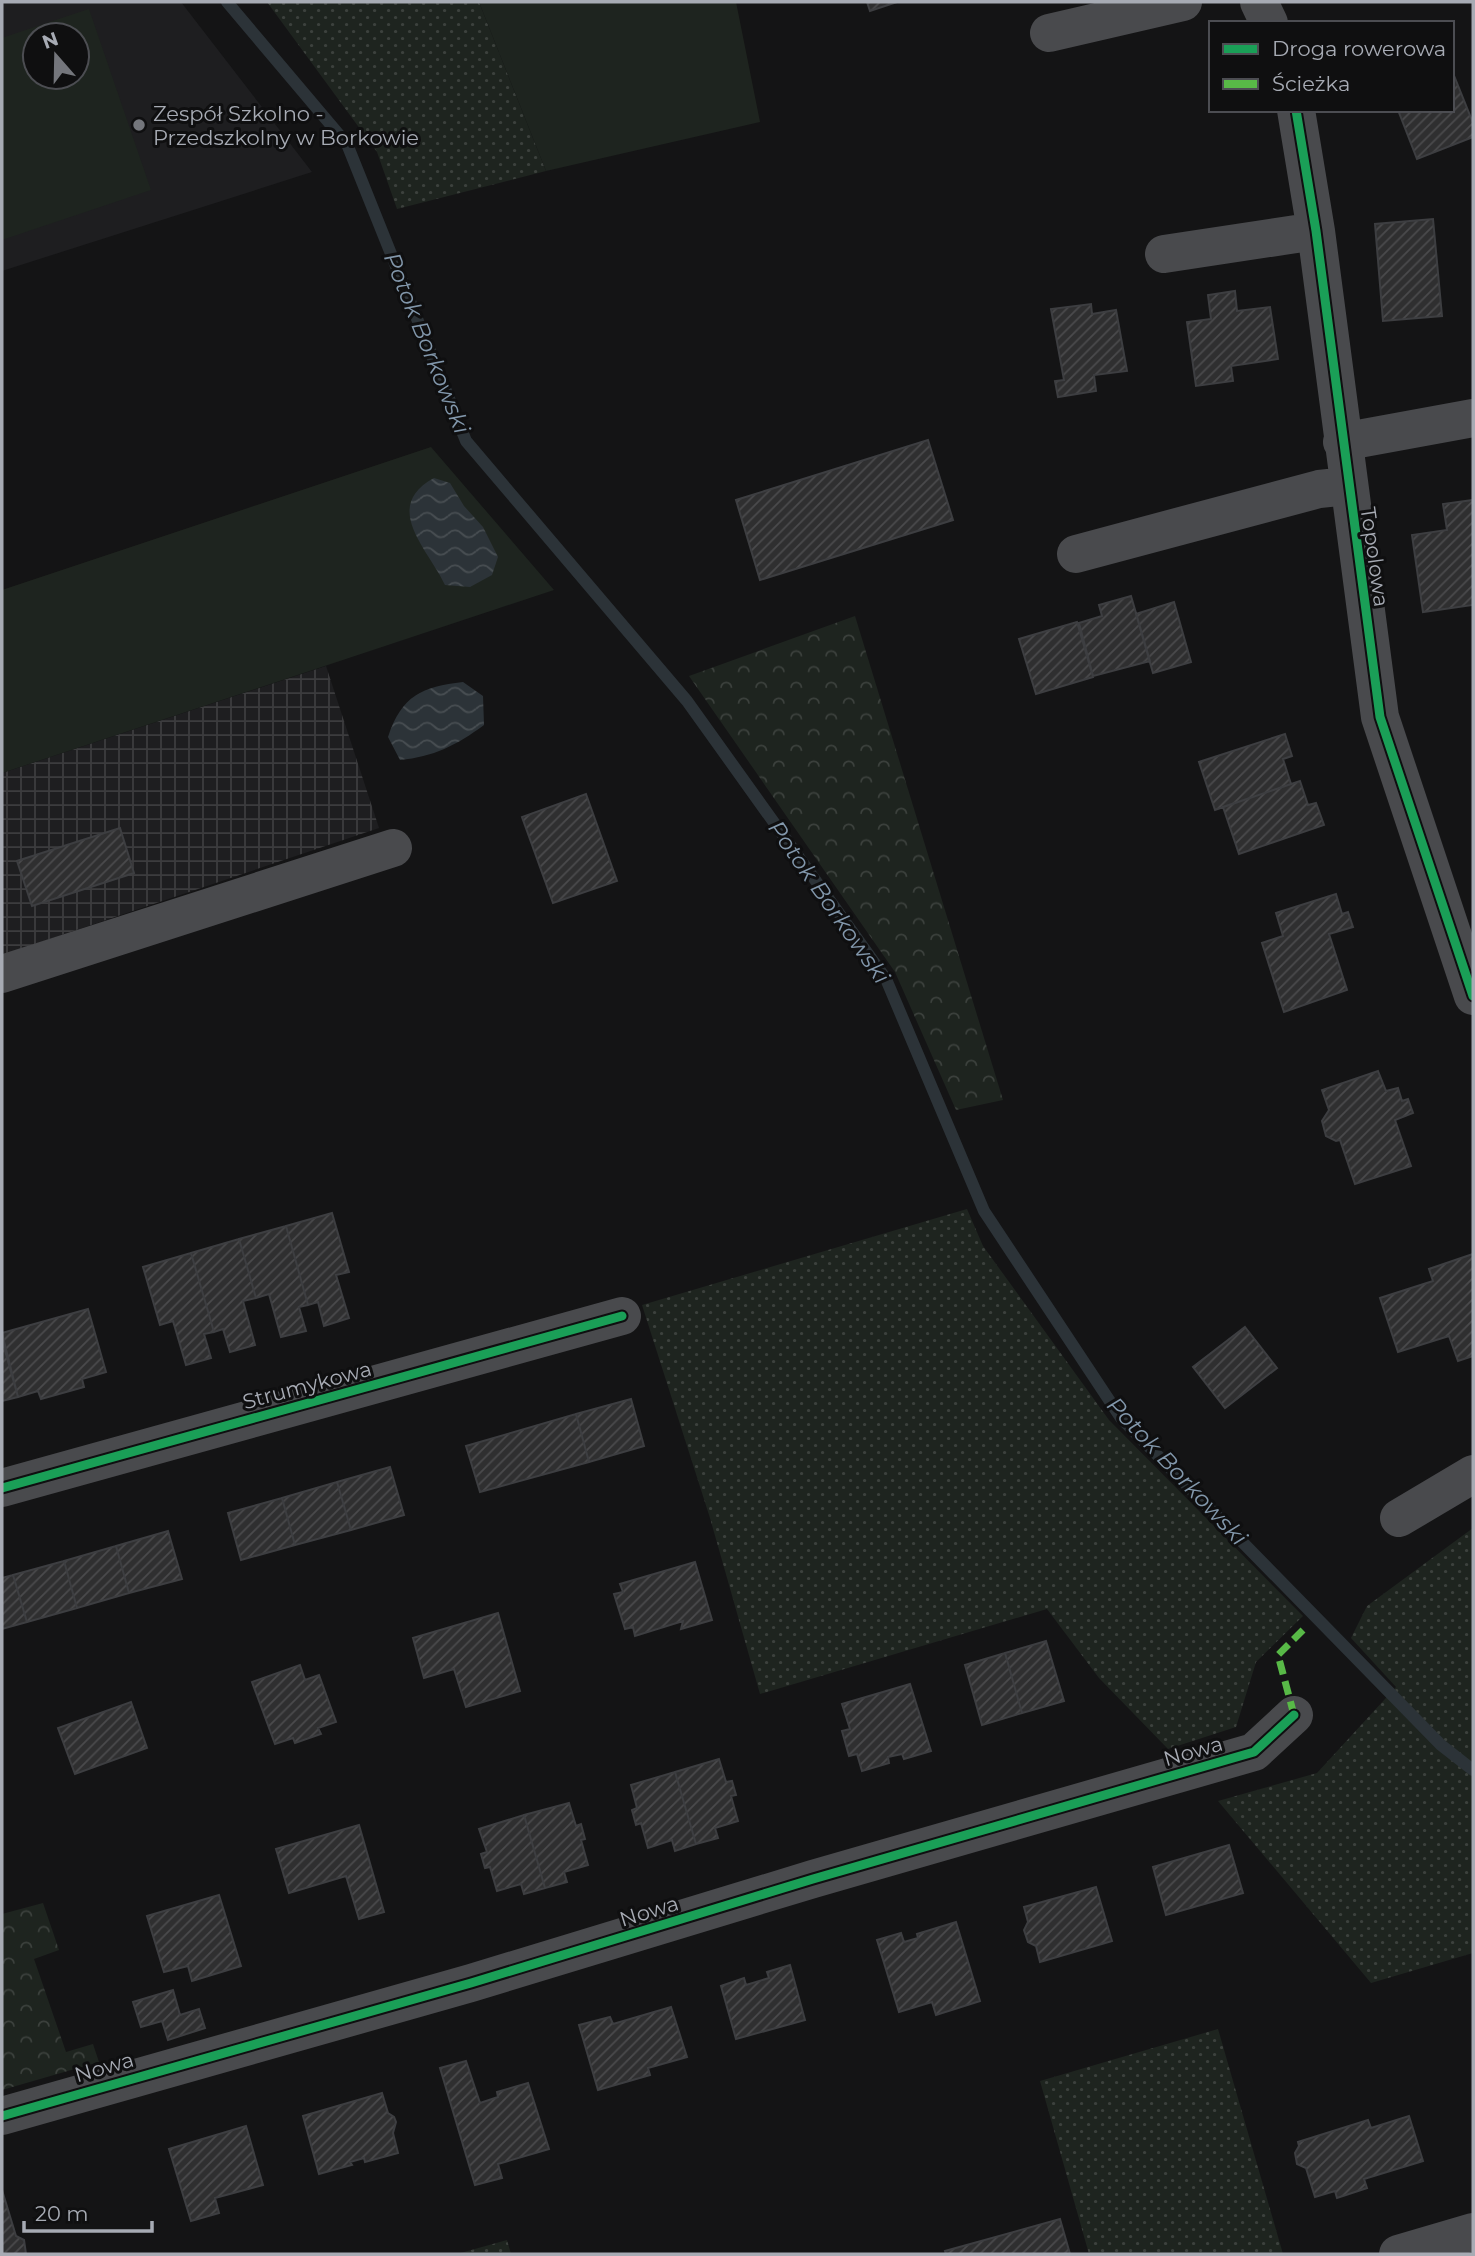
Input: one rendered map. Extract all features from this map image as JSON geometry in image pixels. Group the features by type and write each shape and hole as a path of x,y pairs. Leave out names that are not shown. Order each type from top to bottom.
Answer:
{"street":[{"path":"1049,33 1183,2"},
{"name":"Topolowa","path":"1296,112 1316,231 1380,717 1462,926 1473,996"},
{"path":"1164,254 1316,231"},
{"path":"1342,442 1473,418"},
{"name":"Topolowa","path":"1076,554 1319,489 1348,486"},
{"path":"2,974 393,848"},
{"name":"Strumykowa","path":"2,1488 622,1316"},
{"path":"1399,1518 1473,1474"},
{"name":"Nowa","path":"2,2116 471,1983 813,1879 1254,1752 1294,1715"},
{"path":"1398,2254 1473,2232"}],"shaded area":[{"name":"Zespół Szkolno - Przedszkolny w Borkowie","path":"2,2 181,2 312,172 2,271"},
{"path":"326,666 379,828 2,955 2,773"}],"green space":[{"path":"267,2 479,2 546,171 397,209 377,152"},
{"path":"479,2 736,2 760,122 546,171"},
{"path":"89,9 151,190 2,240 2,38 21,32 21,91 91,91 91,21 53,21"},
{"path":"431,447 554,590 2,773 2,590"},
{"path":"855,616 1003,1100 956,1110 895,972 689,676"},
{"path":"967,1209 983,1246 1109,1420 1303,1616 1256,1662 1236,1727 1168,1749 1099,1678 1047,1609 760,1694 710,1518 642,1305"},
{"path":"1473,1528 1473,1953 1371,1983 1218,1801 1317,1773 1396,1687 1351,1638 1367,1606"},
{"path":"43,1903 59,1950 34,1959 66,2052 93,2044 99,2062 2,2090 2,1914"},
{"path":"1218,2029 1283,2254 1089,2254 1040,2081"},
{"path":"507,2240 511,2254 457,2254"}],"water":[{"path":"434,478 450,483 464,506 483,527 498,557 492,575 470,587 445,585 413,529 411,502 419,489"},
{"path":"463,682 483,696 484,725 444,749 400,760 388,737 407,702 436,687"}],"building":[{"path":"867,2 897,2 870,11"},
{"path":"1454,76 1473,123 1473,137 1417,159 1399,112 1454,112"},
{"path":"1433,219 1442,316 1383,321 1375,224"},
{"path":"1235,291 1237,311 1270,307 1278,359 1231,366 1233,381 1196,386 1187,322 1211,319 1208,295"},
{"path":"1091,304 1092,314 1116,310 1127,371 1094,375 1096,391 1058,397 1055,381 1064,380 1051,309"},
{"path":"928,440 953,520 760,580 736,500"},
{"path":"1473,500 1473,605 1423,612 1412,535 1447,530 1443,504"},
{"path":"1131,596 1150,661 1093,676 1079,623 1102,616 1099,605"},
{"path":"1174,602 1191,662 1153,673 1136,614"},
{"path":"1077,622 1093,677 1036,694 1019,639"},
{"path":"1285,734 1292,756 1283,759 1291,784 1215,810 1199,762"},
{"path":"1300,781 1308,805 1316,803 1324,825 1239,854 1223,807"},
{"path":"586,794 617,881 553,903 522,817"},
{"path":"120,828 134,873 32,906 17,861"},
{"path":"1336,894 1342,914 1348,912 1353,927 1329,934 1347,990 1284,1012 1262,943 1283,936 1276,913"},
{"path":"1378,1071 1386,1091 1398,1088 1402,1101 1408,1099 1413,1113 1395,1120 1411,1166 1355,1184 1340,1140 1326,1136 1322,1121 1329,1110 1322,1090"},
{"path":"332,1213 349,1272 336,1275 349,1318 324,1326 318,1302 308,1305 286,1226"},
{"path":"286,1226 308,1305 299,1307 306,1331 281,1337 269,1294 256,1298 239,1239"},
{"path":"239,1239 256,1298 243,1301 255,1345 230,1352 223,1329 214,1332 191,1253"},
{"path":"191,1253 214,1332 204,1334 211,1358 186,1365 173,1321 160,1325 143,1267"},
{"path":"1473,1254 1473,1356 1458,1361 1449,1336 1398,1352 1380,1298 1433,1281 1429,1269"},
{"path":"88,1309 106,1372 82,1379 84,1387 41,1399 38,1391 18,1397 2,1333"},
{"path":"1245,1327 1277,1368 1225,1408 1193,1367"},
{"path":"2,1340 18,1397 2,1401"},
{"path":"631,1399 644,1446 589,1462 576,1414"},
{"path":"576,1414 589,1462 480,1492 466,1446"},
{"path":"390,1467 404,1515 351,1530 337,1482"},
{"path":"337,1482 351,1530 295,1545 282,1498"},
{"path":"282,1498 295,1545 241,1560 228,1513"},
{"path":"168,1531 182,1579 129,1593 116,1546"},
{"path":"116,1546 129,1593 77,1608 64,1561"},
{"path":"64,1561 77,1608 27,1622 13,1575"},
{"path":"695,1562 712,1620 681,1629 683,1621 635,1636 633,1627 625,1629 614,1594 623,1592 620,1584"},
{"path":"13,1575 27,1622 2,1629 2,1578"},
{"path":"498,1613 520,1691 466,1707 454,1669 424,1678 413,1638"},
{"path":"1046,1641 1064,1701 1022,1713 1005,1653"},
{"path":"1005,1653 1022,1713 982,1725 965,1665"},
{"path":"300,1665 305,1680 319,1675 336,1722 318,1728 321,1734 295,1743 293,1738 275,1744 252,1682"},
{"path":"910,1684 931,1751 904,1759 902,1754 888,1757 889,1763 862,1771 857,1754 849,1756 842,1731 850,1729 842,1704"},
{"path":"131,1702 147,1748 75,1774 58,1728"},
{"path":"719,1759 726,1782 732,1781 736,1795 731,1796 738,1821 715,1828 718,1838 696,1844 675,1772"},
{"path":"675,1772 696,1844 675,1851 672,1840 648,1848 641,1823 636,1825 632,1810 637,1808 631,1785"},
{"path":"569,1803 576,1826 581,1824 585,1839 581,1840 588,1865 564,1872 567,1882 545,1888 524,1815"},
{"path":"524,1815 545,1888 524,1894 521,1884 497,1891 490,1867 485,1868 481,1854 487,1852 479,1829"},
{"path":"359,1825 384,1912 359,1919 346,1876 289,1893 276,1849"},
{"path":"1229,1845 1243,1893 1166,1915 1153,1867"},
{"path":"1096,1887 1112,1941 1040,1962 1036,1946 1028,1942 1024,1930 1028,1922 1024,1907"},
{"path":"219,1895 241,1966 192,1981 188,1966 164,1972 147,1916"},
{"path":"956,1922 980,2001 936,2015 932,2002 899,2012 877,1940 901,1933 904,1942 918,1938 917,1934"},
{"path":"790,1965 805,2020 736,2039 721,1986 744,1978 746,1985 769,1978 767,1972"},
{"path":"173,1990 180,2015 199,2009 205,2028 168,2040 162,2021 141,2027 133,2002"},
{"path":"671,2007 687,2057 648,2068 650,2075 598,2090 579,2025 610,2017 613,2024"},
{"path":"466,2061 480,2103 498,2097 497,2092 528,2083 549,2149 498,2164 502,2178 475,2185 440,2068"},
{"path":"382,2093 388,2113 396,2122 393,2133 398,2153 365,2162 364,2158 350,2162 352,2165 319,2174 303,2116"},
{"path":"1409,2116 1423,2161 1364,2179 1367,2188 1337,2198 1335,2191 1315,2197 1306,2168 1297,2164 1295,2153 1298,2142 1368,2120 1371,2128"},
{"path":"246,2126 263,2185 215,2198 219,2213 191,2221 169,2149"},
{"path":"2,2190 16,2236 24,2240 26,2254 2,2254"},
{"path":"1060,2219 1070,2254 946,2254 945,2251"}],"waterway":[{"name":"Potok Borkowski","path":"227,2 347,144 466,441 687,701 886,979 984,1211 1121,1418 1441,1745 1473,1770"}],"marked path":[{"path":"1294,1715 1278,1655 1303,1630"}],"cycle path":[{"path":"1296,112 1316,231 1380,717 1473,996"},
{"path":"2,1488 622,1316"},
{"path":"2,2116 471,1983 813,1879 1254,1752 1294,1715"}],"place":[{"name":"Zespół Szkolno - Przedszkolny w Borkowie","path":"139,125"}]}
